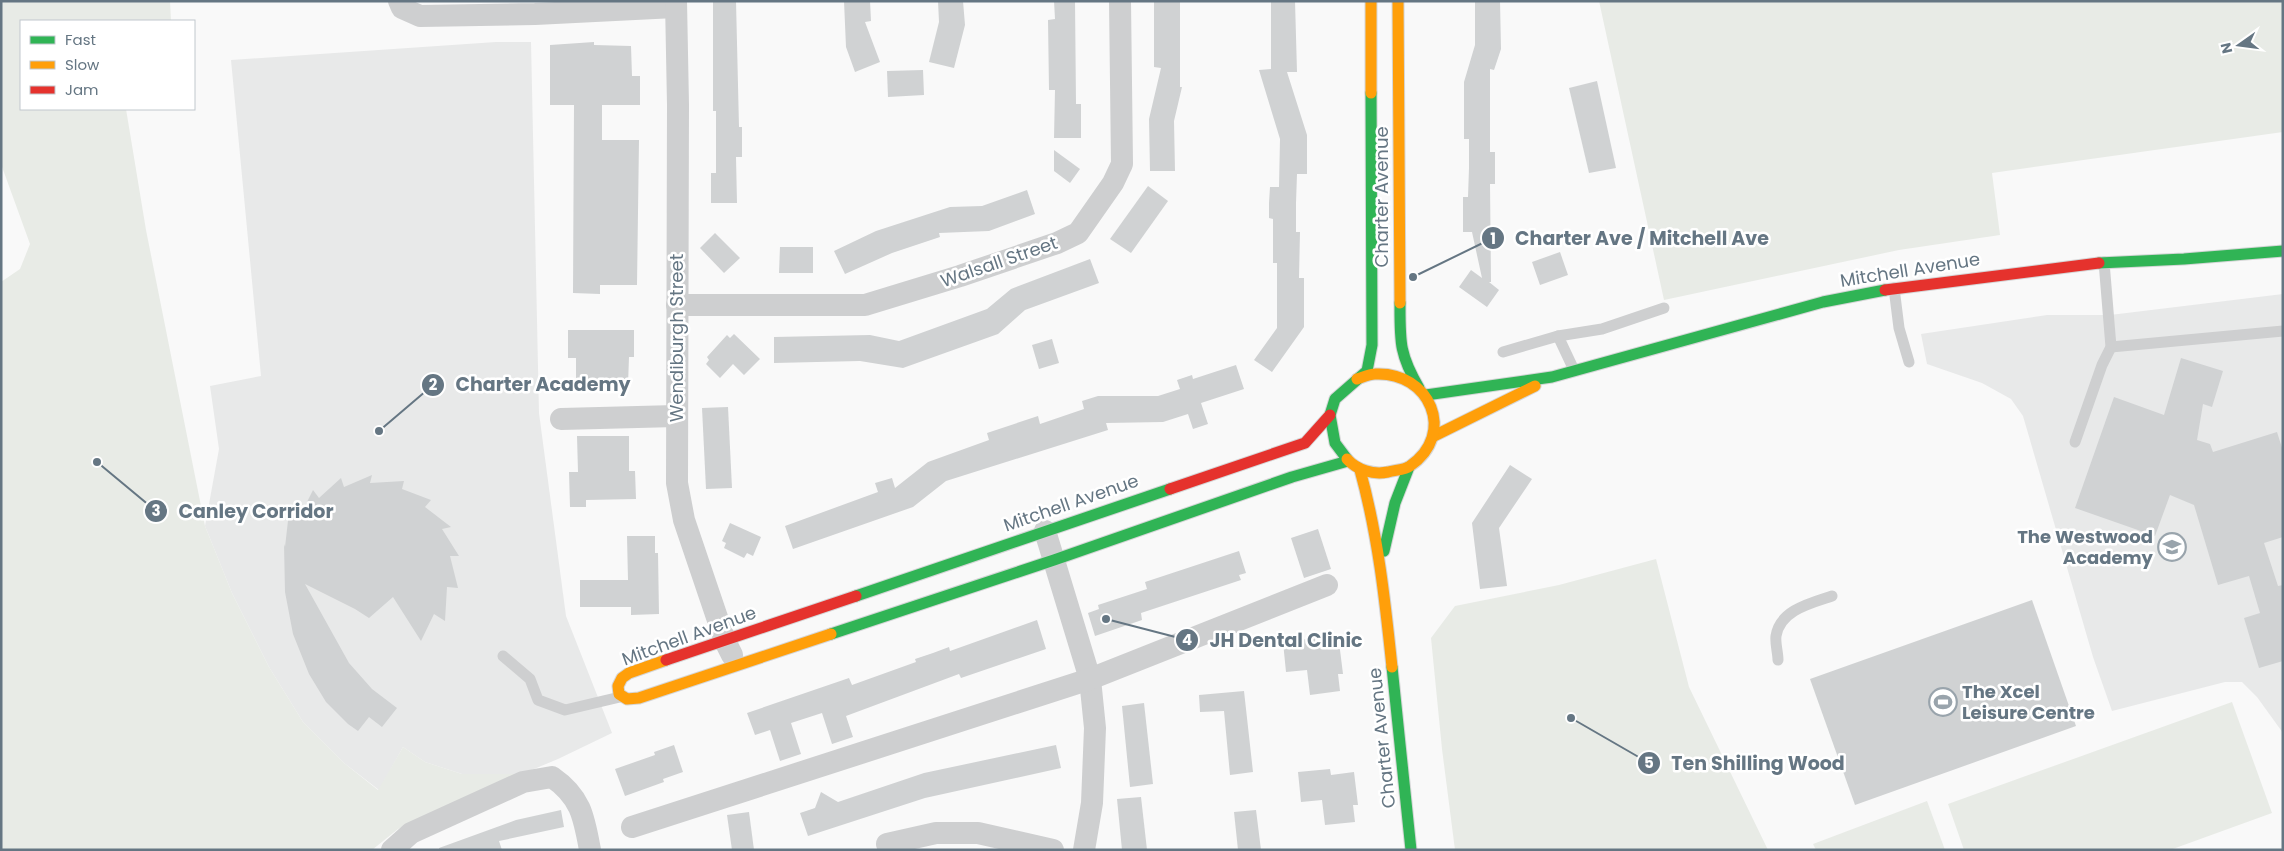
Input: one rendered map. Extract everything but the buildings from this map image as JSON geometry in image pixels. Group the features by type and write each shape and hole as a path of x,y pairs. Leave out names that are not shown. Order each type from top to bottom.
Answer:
{"street":[{"path":"399,1 402,8 420,16 535,14 676,4"},
{"name":"Walsall Street","path":"677,305 865,304 960,276 1057,244 1078,233 1113,183 1122,164 1120,1"},
{"name":"Charter Avenue","path":"1357,379 1367,371 1372,345 1371,1"},
{"name":"Charter Avenue","path":"1398,1 1400,344 1408,369 1423,391"},
{"name":"Wendiburgh Street","path":"676,4 678,105 677,483 684,520 725,641 738,665"},
{"name":"Mitchell Avenue","path":"1434,436 1552,377 1823,302 1894,288 2104,262 2184,259 2283,251"},
{"path":"1374,374 1399,377 1423,391 1433,415 1434,436 1425,452 1409,467 1383,473 1360,470 1348,461 1335,444 1330,415 1335,399 1357,379 1374,374"},
{"name":"Mitchell Avenue","path":"1423,391 1552,377"},
{"name":"Mitchell Avenue","path":"622,697 618,688 623,675 1305,442 1330,415"},
{"path":"561,419 676,416"},
{"path":"622,697 632,699 738,665 1054,560 1292,477 1348,461"},
{"name":"Charter Avenue","path":"1381,564 1395,503 1409,467"},
{"name":"Charter Avenue","path":"1360,470 1372,513 1381,564 1411,850"},
{"path":"1045,531 1090,679 1095,728 1092,803 1084,850"},
{"path":"632,827 1090,679 1327,585"},
{"path":"392,850 411,833 523,782 552,776 567,787 582,809 590,850"},
{"path":"887,844 936,833 978,833 1054,850"}],"lane":[{"path":"2075,442 2102,365 2111,347 2104,262"},
{"path":"1894,288 1899,328 1909,362"},
{"path":"1503,352 1558,336 1602,328 1664,308"},
{"path":"2111,347 2283,331"},
{"path":"1558,336 1574,370"},
{"path":"1778,660 1776,636 1782,621 1800,608 1832,596"},
{"path":"503,656 530,679 538,700 565,710 622,697"}],"shaded area":[{"path":"1,1 170,1 171,20 20,20 20,110 126,110 146,230 205,526 232,593 269,667 303,722 344,763 378,790 403,747 425,762 462,774 522,774 398,829 372,850 1,850 1,282 20,269 30,244 1,164"},
{"path":"1599,1 2283,1 2283,132 1992,173 2000,235 1899,250 1664,300"},
{"path":"496,42 531,42 539,413 566,616 612,733 522,774 462,774 425,762 403,747 379,790 344,763 303,722 269,667 232,593 205,526 219,449 210,386 261,376 231,60"},
{"name":"The Westwood Academy","path":"2283,294 2283,733 2257,697 2242,682 2225,682 2112,711 2093,657 2023,416 2011,399 1982,383 1927,364 1921,334 2047,315 2110,315"},
{"path":"1656,559 1689,687 1768,850 1455,850 1442,749 1431,638 1455,606 1559,585"},
{"path":"2232,702 2272,813 2170,850 1964,850 1948,804"},
{"path":"1927,801 1945,850 1816,850 1813,844"}],"traffic: fast":[{"path":"1347,459 1335,443 1330,415 1335,399 1367,371 1372,345 1371,93"},
{"path":"2099,263 2184,259 2283,251"},
{"path":"1426,395 1552,377 1823,302 1885,290"},
{"path":"1400,303 1400,328 1404,356 1419,388"},
{"path":"831,634 1054,560 1292,477 1348,461"},
{"path":"1384,551 1395,503 1409,467"},
{"path":"856,596 1170,489"},
{"path":"1392,667 1411,850"}],"traffic: slow":[{"path":"1371,1 1371,93"},
{"path":"1398,1 1400,303"},
{"path":"1347,459 1360,469 1371,472 1382,473 1403,469 1410,466 1424,453 1432,438 1434,422 1431,407 1423,393 1410,383 1394,376 1375,374 1357,379"},
{"path":"1434,436 1535,386"},
{"path":"1360,470 1372,519 1384,592 1392,667"},
{"path":"666,660 629,673 622,678 618,686 619,694 627,699 639,698 831,634"}],"traffic: jam":[{"path":"1885,290 2099,263"},
{"path":"1170,489 1305,443 1330,415"},
{"path":"666,660 856,596"}],"place":[{"name":"Charter Ave / Mitchell Ave","path":"1413,277"},
{"name":"Charter Academy","path":"379,431"},
{"name":"Canley Corridor","path":"97,462"},
{"name":"The Westwood Academy","path":"2172,547"},
{"name":"JH Dental Clinic","path":"1106,619"},
{"name":"The Xcel Leisure Centre","path":"1943,702"},
{"name":"Ten Shilling Wood","path":"1571,718"}]}
